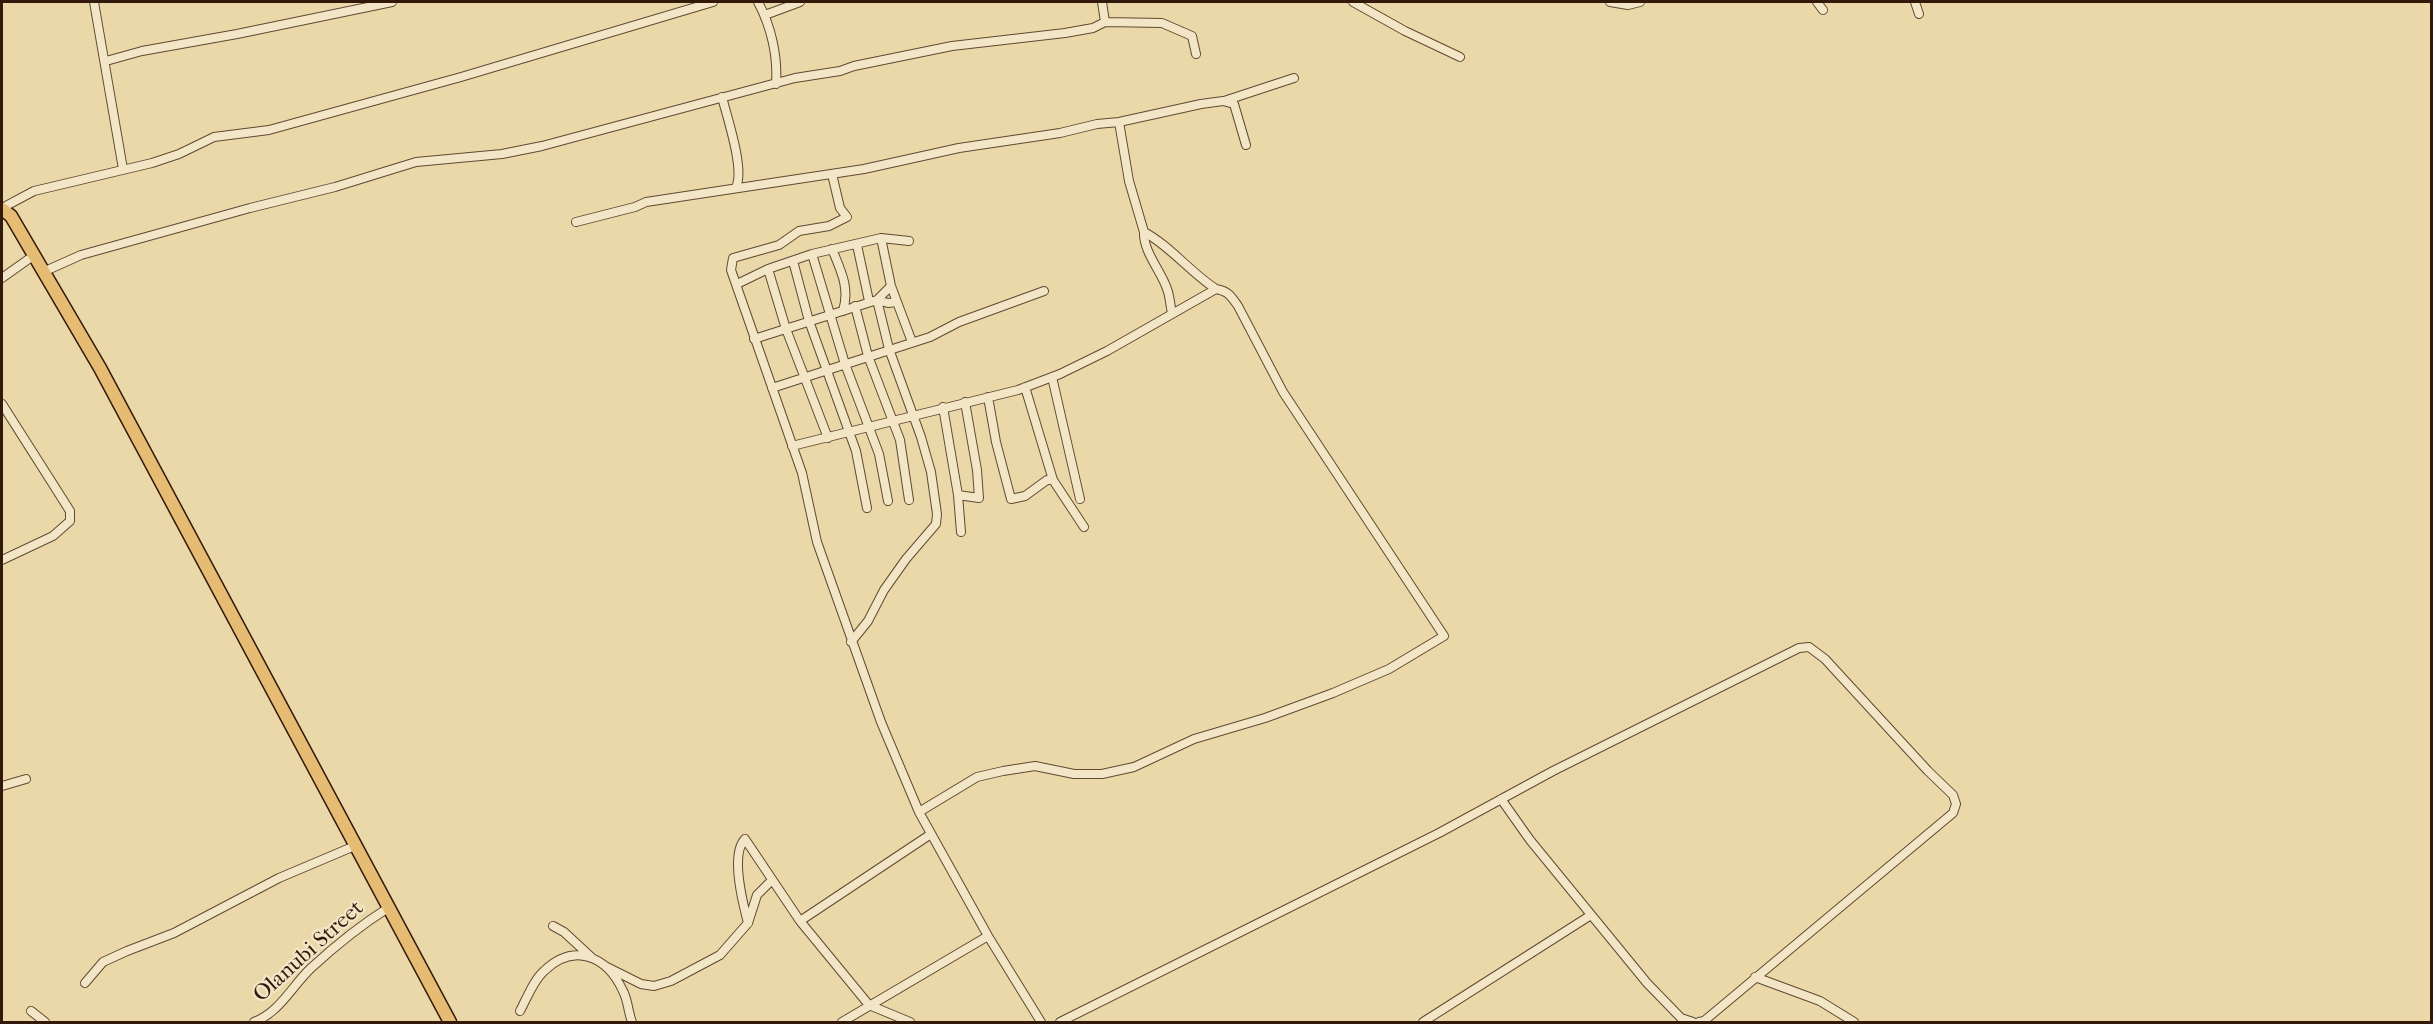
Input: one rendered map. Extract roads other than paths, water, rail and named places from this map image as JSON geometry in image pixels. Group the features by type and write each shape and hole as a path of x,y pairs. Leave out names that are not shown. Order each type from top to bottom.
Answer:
{"main road":[{"path":"4,211 100,368 357,845 450,1023"}],"street":[{"path":"94,2 123,169"},
{"path":"106,61 142,51 393,2"},
{"path":"4,211 34,190 179,154 214,137 269,130 461,77 713,2"},
{"path":"758,2 765,15 777,66 776,84"},
{"path":"765,15 800,2"},
{"path":"1102,2 1105,22"},
{"path":"1353,2 1405,31 1460,57"},
{"path":"1610,2 1628,5 1640,2"},
{"path":"1817,2 1824,10"},
{"path":"1915,2 1919,14"},
{"path":"43,272 81,255 335,187 408,164 542,146 795,78 952,46 1065,33 1093,28 1105,22 1162,23 1192,36 1196,54"},
{"path":"576,222 646,202 832,174 959,148 1119,122 1223,101 1294,78"},
{"path":"722,97 739,177 735,188"},
{"path":"1223,101 1234,104 1246,146"},
{"path":"1119,122 1129,181 1144,238 1154,267 1167,288 1172,313"},
{"path":"832,174 840,208 847,217 829,226 800,231 779,245 733,258 731,270 792,446 809,502 817,542 881,722 919,812 988,936 1041,1023"},
{"path":"919,812 977,777 1003,771 1035,766 1074,774 1102,774 1134,767 1194,739 1264,718 1333,693 1389,669 1444,636 1283,392 1230,295 1195,275 1144,232"},
{"path":"737,284 768,269 812,254 881,238 909,241"},
{"path":"881,238 891,286 912,342"},
{"path":"851,642 868,621 884,590 906,559 936,524 937,514 931,472 917,422 912,415 889,349 857,245"},
{"path":"832,249 846,285 847,293 843,311"},
{"path":"812,254 845,364 879,454 888,501"},
{"path":"2,278 33,256"},
{"path":"793,261 808,321 856,451 867,508"},
{"path":"768,269 786,328 828,438"},
{"path":"873,301 891,286"},
{"path":"792,446 1025,387 1107,351 1216,289"},
{"path":"772,388 930,337 958,322 1044,291"},
{"path":"754,339 873,301 896,302"},
{"path":"855,306 868,356 894,420 905,463 909,500"},
{"path":"1052,377 1080,499"},
{"path":"1025,387 1053,480 1084,527"},
{"path":"988,397 996,442 1011,499 1025,496 1047,480 1053,480"},
{"path":"958,495 979,498 975,458 965,402"},
{"path":"2,404 70,511 70,521 53,536 2,560"},
{"path":"943,407 958,495 961,532"},
{"path":"1060,1023 1439,832 1553,771 1800,648 1809,647 1817,652 1953,795 1956,804 1948,820 1699,1023"},
{"path":"2,786 26,779"},
{"path":"1501,799 1530,840 1654,990 1681,1018 1694,1023"},
{"path":"800,921 931,834"},
{"path":"748,923 740,884 740,851 745,839 800,921 869,1005 910,1023"},
{"path":"85,983 103,963 174,933 279,878 357,845"},
{"path":"553,926 576,941 591,957 605,966 641,984 654,986 671,981 720,955 748,923 758,895 772,880"},
{"name":"Olanubi Street","path":"254,1023 285,1000 309,970 365,922 388,908"},
{"path":"1423,1023 1591,915"},
{"path":"843,1023 869,1005 988,936"},
{"path":"520,1011 542,972 556,961 574,954 591,957"},
{"path":"605,966 623,991 632,1023"},
{"path":"1755,977 1820,1000 1854,1023"},
{"path":"31,1011 45,1023"}]}
